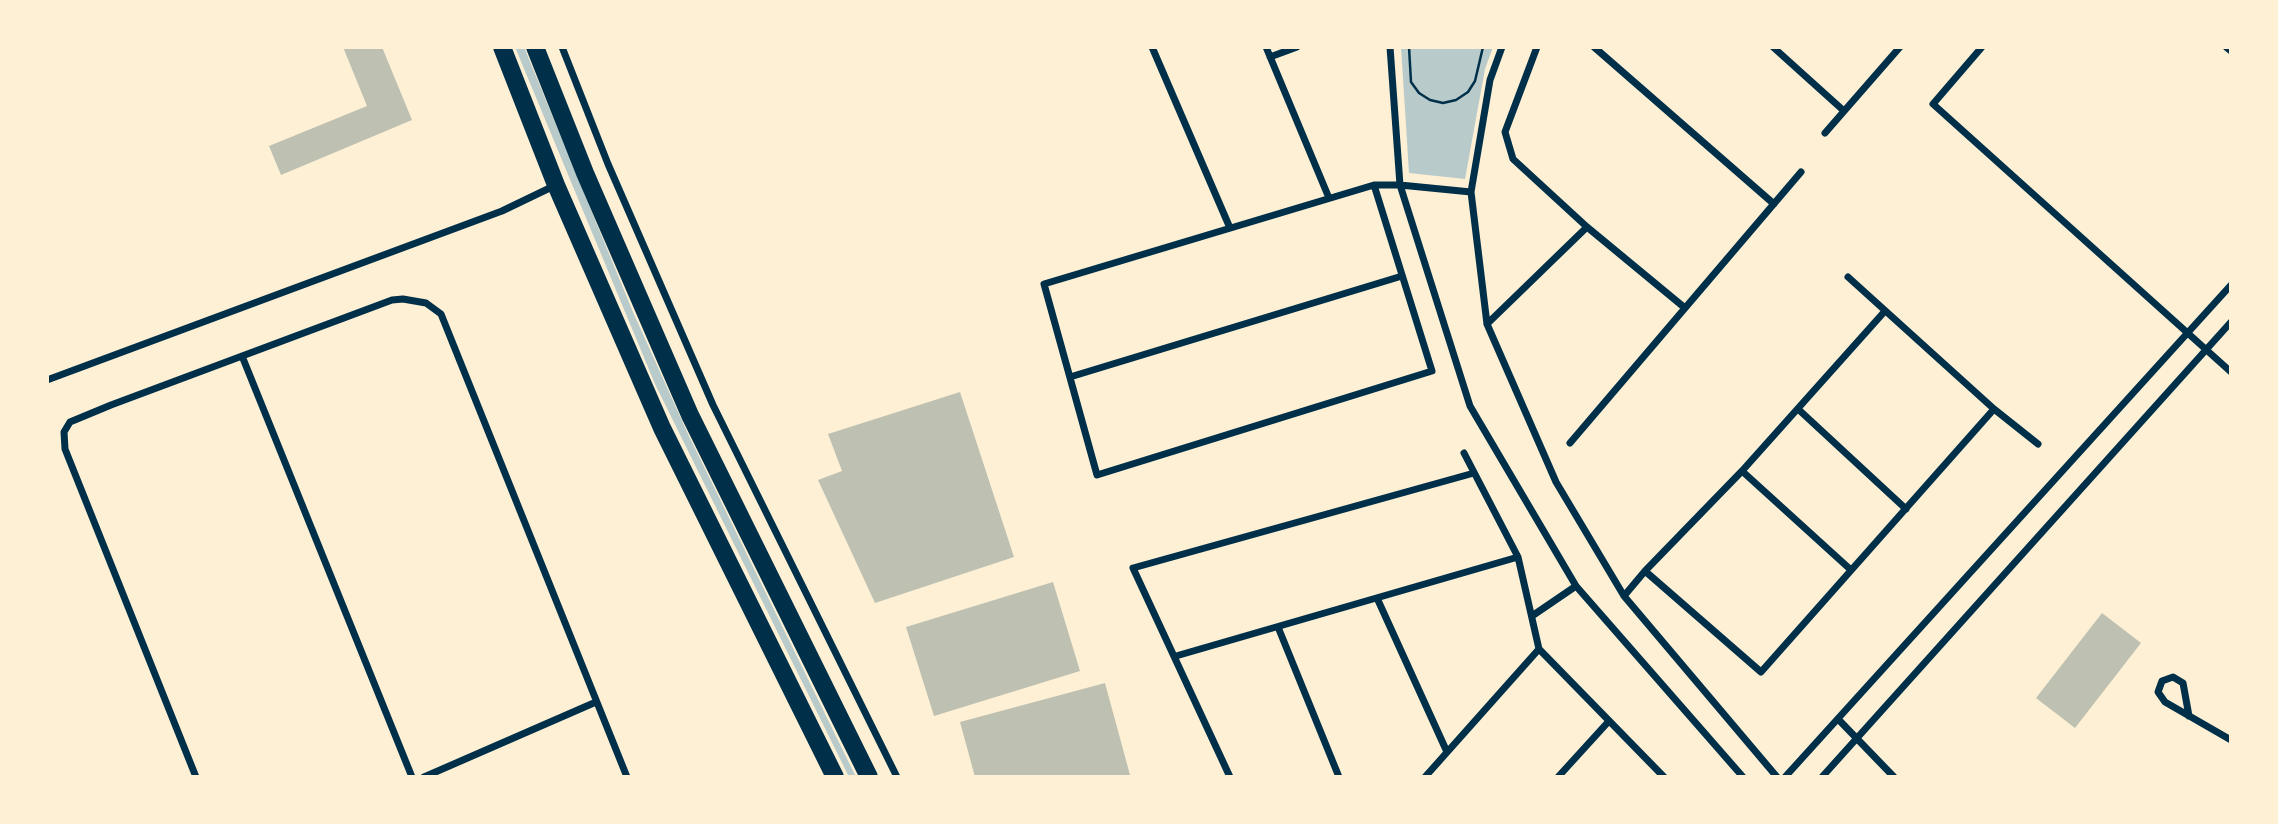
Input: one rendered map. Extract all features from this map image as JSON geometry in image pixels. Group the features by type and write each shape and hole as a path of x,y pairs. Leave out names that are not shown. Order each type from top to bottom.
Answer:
{"highway":[{"path":"502,47 556,185 662,428 835,777"},
{"path":"535,47 585,173 690,415 869,777"},
{"path":"861,760 879,777"}],"street":[{"path":"562,47 608,163 713,405 897,777"},
{"path":"1152,47 1230,228"},
{"path":"1266,47 1329,198"},
{"path":"1270,57 1297,47"},
{"path":"1390,47 1400,185 1470,406 1576,586 1743,777"},
{"path":"1502,47 1490,80 1471,192 1487,324 1556,482 1624,596 1777,777"},
{"path":"1537,47 1504,132 1513,159 1587,227 1685,308"},
{"path":"1594,47 1774,204"},
{"path":"1773,47 1844,111"},
{"path":"1825,133 1900,47"},
{"path":"1982,47 1933,104 2231,372"},
{"path":"2226,47 2231,51"},
{"path":"1570,443 1801,172"},
{"path":"47,380 502,211 556,185"},
{"path":"1374,185 1432,371 1097,475 1044,284 1374,185 1471,192"},
{"path":"1487,324 1587,227"},
{"path":"1070,377 1402,276"},
{"path":"1848,277 1994,409 2038,444"},
{"path":"1785,777 2231,285"},
{"path":"196,777 70,462 63,437 70,422 392,300 415,300 426,303 441,314 627,777"},
{"path":"1624,596 1742,471 1885,311"},
{"path":"1822,777 2231,322"},
{"path":"242,356 412,777"},
{"path":"1798,409 1906,509"},
{"path":"1645,571 1761,671 1994,409"},
{"path":"1464,453 1518,558 1539,649 1664,777"},
{"path":"1742,471 1851,570"},
{"path":"1230,777 1133,568 1474,473"},
{"path":"1176,656 1518,558"},
{"path":"1532,616 1576,586"},
{"path":"1377,598 1447,752"},
{"path":"1278,627 1339,777"},
{"path":"1425,777 1539,649"},
{"path":"2189,716 2183,683 2173,677 2162,681 2158,692 2165,702 2189,716 2231,740"},
{"path":"424,777 596,702"},
{"path":"1838,719 1894,777"},
{"path":"1558,777 1609,721"}],"path":[{"path":"1409,47 1411,82 1419,93 1430,100 1443,103 1457,100 1468,92 1475,81 1483,47"}],"shaded area":[{"path":"515,47 524,47 633,312 688,434 856,777 849,777 655,384"},
{"path":"1401,47 1493,47 1485,69 1465,179 1409,173"}],"building":[{"path":"343,47 382,47 412,120 281,175 269,146 367,106"},
{"path":"960,392 1014,557 875,603 818,480 842,471 828,434"},
{"path":"1053,582 1080,671 934,716 906,627"},
{"path":"2102,613 2141,643 2075,728 2036,698"},
{"path":"1105,683 1130,775 975,777 960,722"}]}
